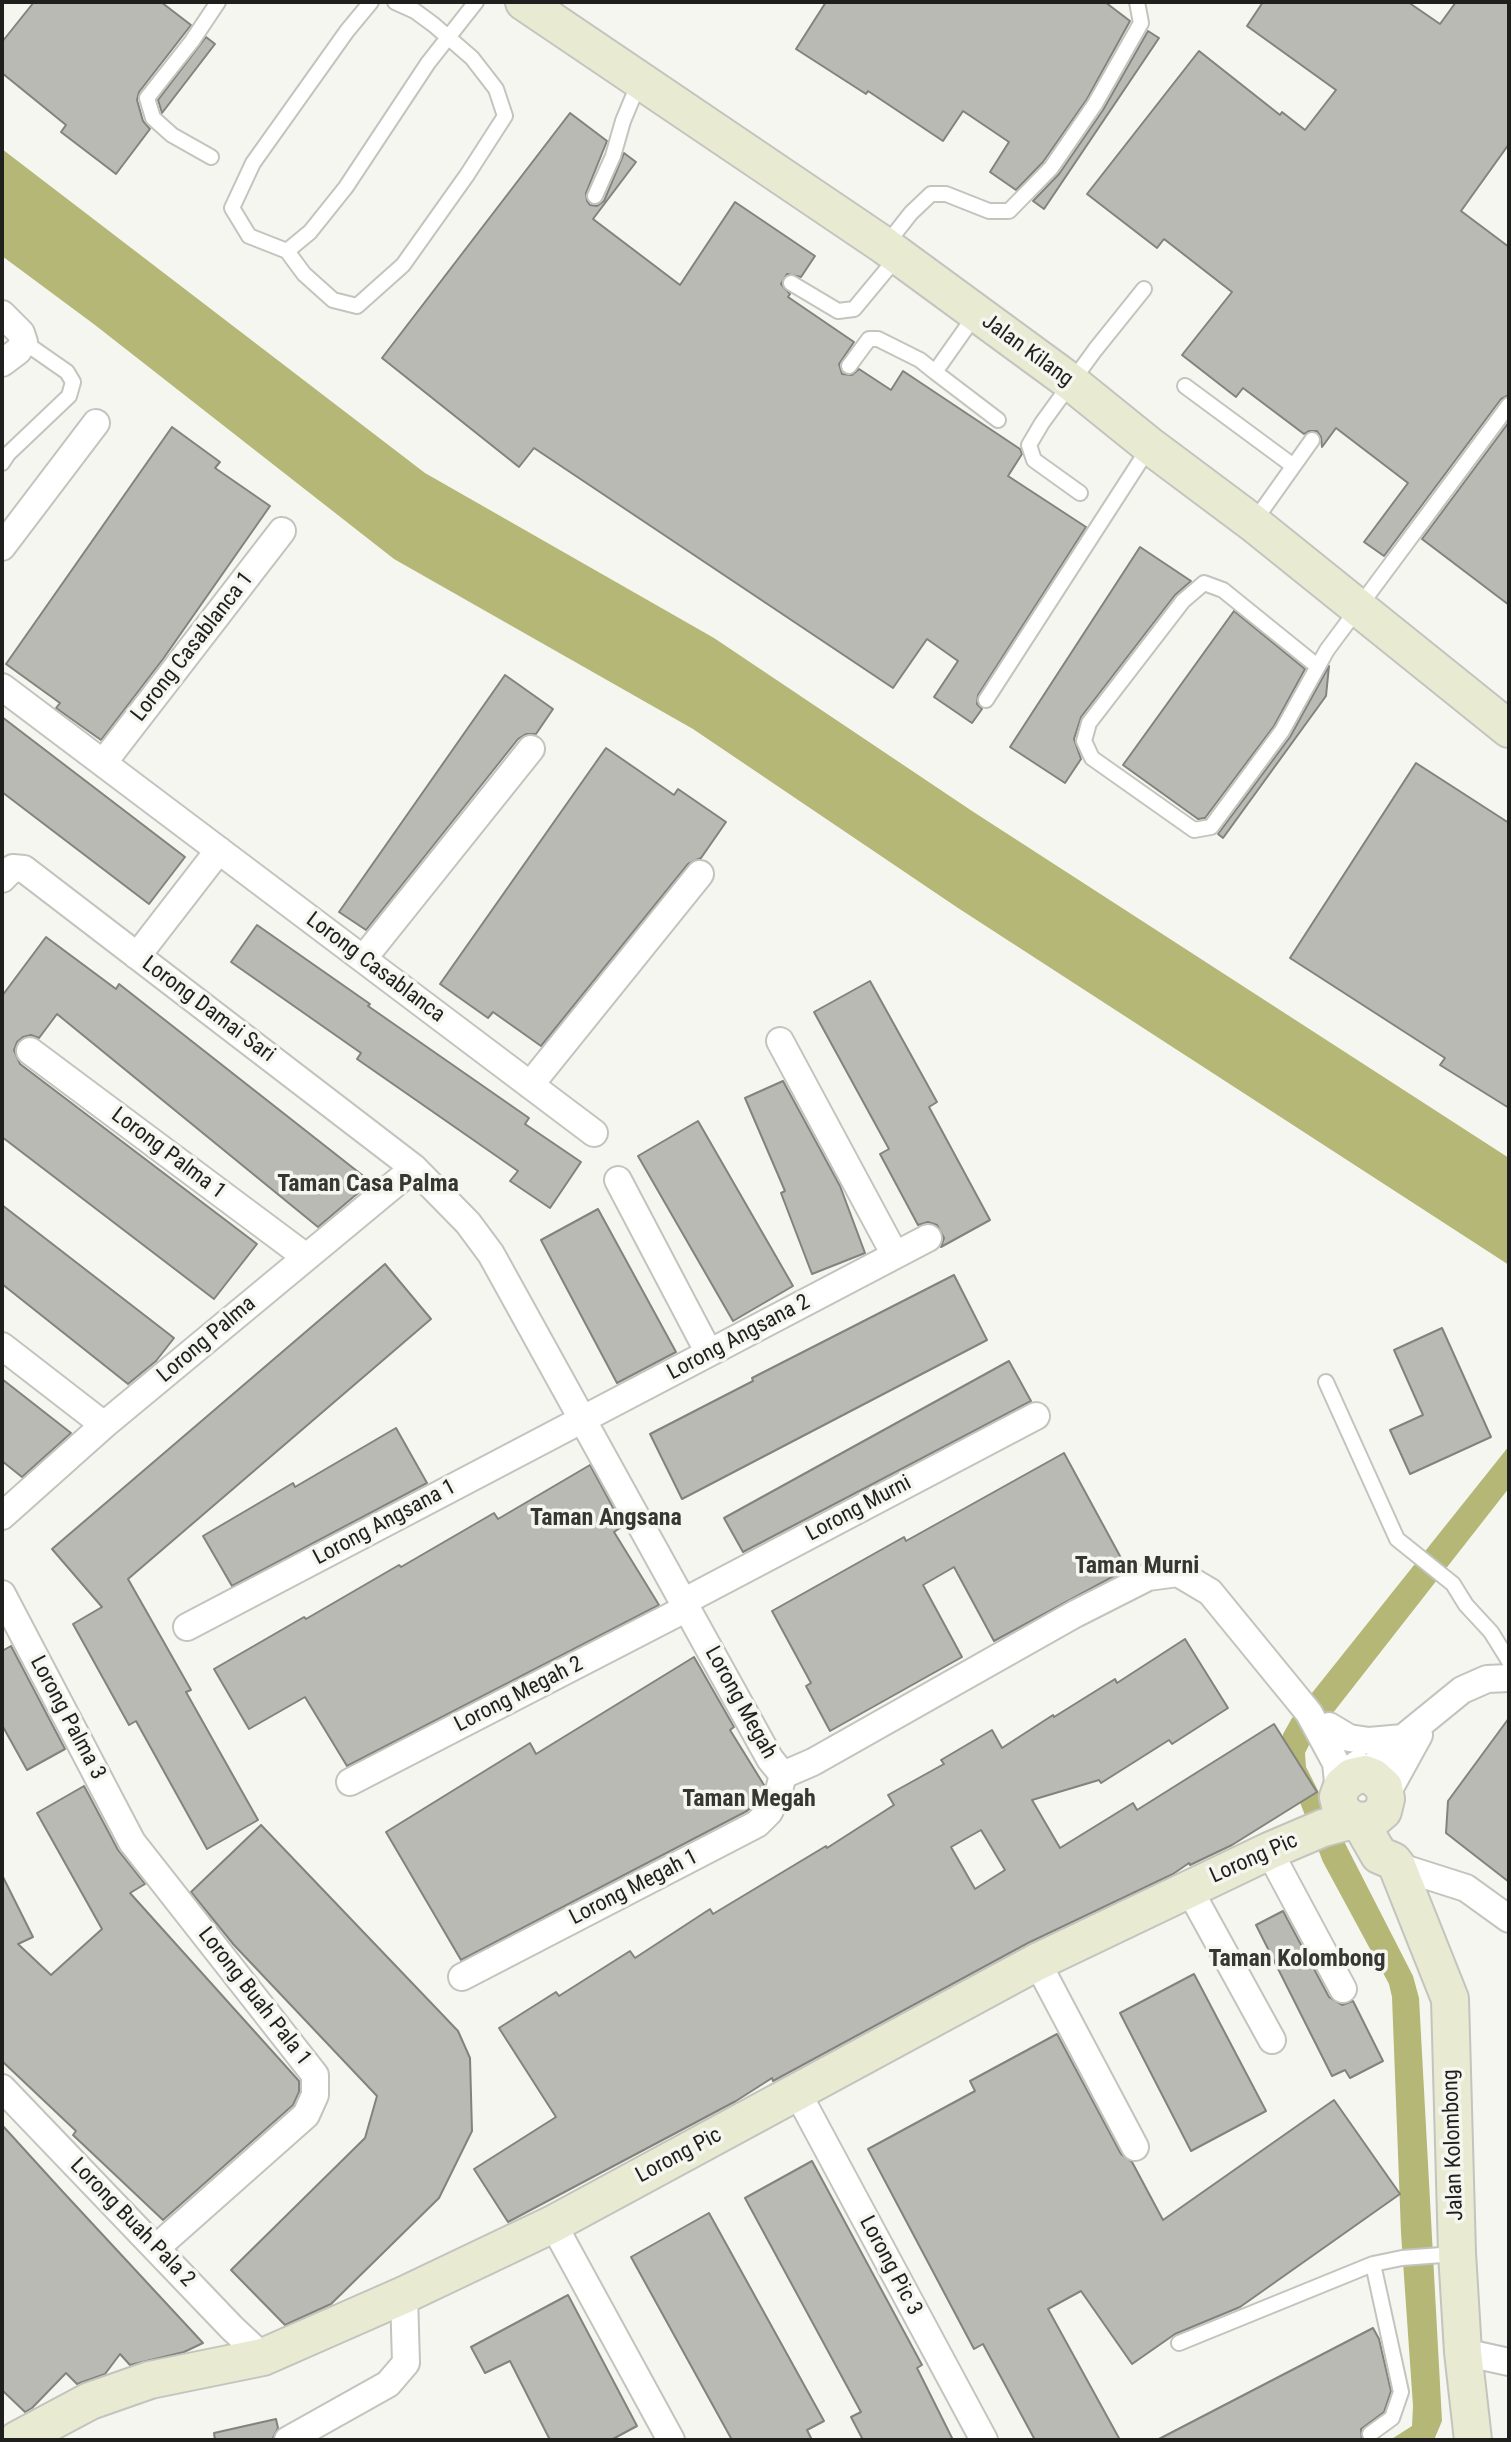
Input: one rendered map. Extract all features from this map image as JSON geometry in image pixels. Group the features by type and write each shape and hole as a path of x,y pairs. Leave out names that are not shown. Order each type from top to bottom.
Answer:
{"street":[{"name":"Jalan Kilang","path":"524,2 892,251 1072,383 1253,523 1509,729"},
{"path":"2,314 21,333 24,342 2,363"},
{"path":"2,547 96,423"},
{"name":"Lorong Casablanca 1","path":"103,763 282,531"},
{"name":"Lorong Casablanca","path":"2,687 594,1133"},
{"path":"363,959 531,749"},
{"path":"137,956 219,850"},
{"name":"Lorong Damai Sari","path":"2,879 13,868 24,869 414,1168"},
{"path":"530,1085 700,874"},
{"path":"780,1041 895,1255"},
{"name":"Lorong Palma 1","path":"30,1051 306,1257"},
{"name":"Lorong Palma","path":"2,1516 104,1425 414,1168"},
{"name":"Lorong Megah","path":"414,1168 468,1223 491,1254 770,1759 783,1775 813,1762 1075,1614 1148,1577 1178,1573 1210,1592 1314,1718 1336,1763 1342,1813 1343,1989"},
{"path":"618,1180 709,1353"},
{"name":"Lorong Angsana 2","path":"583,1420 928,1238"},
{"path":"2,1346 104,1425"},
{"name":"Lorong Murni","path":"685,1605 1036,1416"},
{"name":"Lorong Angsana 1","path":"187,1627 583,1420"},
{"name":"Lorong Palma 3","path":"2,1594 132,1842"},
{"name":"Lorong Megah 2","path":"350,1782 685,1605"},
{"path":"1342,1813 1403,1738 1431,1715 1462,1690 1487,1679 1509,1678"},
{"path":"1342,1813 1431,1715"},
{"path":"1314,1718 1349,1738 1369,1741 1403,1738"},
{"name":"Lorong Megah 1","path":"462,1977 757,1824 769,1812 783,1775"},
{"name":"Jalan Kolombong","path":"1342,1813 1399,1848 1395,1863 1450,1999 1445,2254 1463,2352 1473,2440"},
{"name":"Lorong Pic","path":"17,2440 90,2401 150,2380 263,2357 404,2295 553,2224 1037,1962 1342,1813"},
{"name":"Lorong Buah Pala 1","path":"132,1842 315,2075 315,2095 306,2115 156,2248"},
{"path":"1395,1863 1466,1888 1509,1919"},
{"path":"1189,1889 1272,2040"},
{"path":"1037,1962 1135,2147"},
{"name":"Lorong Buah Pala 2","path":"2,2088 263,2357"},
{"name":"Lorong Pic 3","path":"797,2092 984,2440"},
{"path":"553,2224 671,2440"},
{"path":"288,2440 388,2384 406,2363 404,2295"},
{"path":"1463,2352 1509,2362"}],"lane":[{"path":"211,157 172,135 153,118 147,98 218,2"},
{"path":"371,2 253,163 232,208 249,236 287,251 304,274 333,300 357,306 403,265 505,116 496,89 472,58 415,11 395,2"},
{"path":"287,251 310,232 346,187 428,63 476,2"},
{"path":"791,283 838,311 854,309 892,251 911,213 931,194 946,194 989,211 1009,211 1051,168 1095,104 1141,23 1137,2"},
{"path":"595,196 613,156 640,79"},
{"path":"1080,493 1034,460 1029,445 1144,289"},
{"path":"935,372 976,313"},
{"path":"849,366 869,339 878,339 920,360 998,420"},
{"path":"2,463 69,396 73,382 67,372 24,342"},
{"path":"1185,386 1292,465"},
{"path":"1317,666 1223,590 1204,583 1183,601 1089,723 1084,741 1092,758 1194,830 1211,827 1276,740 1317,666 1509,405"},
{"path":"1253,523 1312,440"},
{"path":"986,700 1150,446"},
{"path":"1326,1382 1397,1539 1453,1584 1466,1605 1491,1632 1509,1661"},
{"path":"1179,2343 1373,2264 1445,2254"},
{"path":"1370,2434 1392,2418 1401,2392 1373,2264"}],"shaded area":[{"path":"2,149 425,473 714,638 972,811 1509,1158 1509,1265 958,908 693,729 394,559 2,256"},
{"path":"1509,1446 1509,1488 1311,1741 1305,1753 1306,1767 1413,1976 1419,1998 1442,2421 1434,2440 1390,2440 1412,2426 1413,2406 1401,2233 1392,1997 1389,1984 1323,1862 1286,1766 1283,1734 1292,1718"}],"building":[{"path":"34,2 161,2 191,25 139,92 137,100 143,121 150,129 116,174 61,132 66,125 2,73 2,42"},
{"path":"826,2 1105,2 1130,21 1087,99 1043,162 1016,190 990,172 1009,142 963,111 943,141 868,91 866,94 796,49"},
{"path":"1263,2 1408,2 1440,24 1456,2 1509,2 1509,144 1461,211 1509,247 1509,395 1501,399 1384,556 1364,542 1408,483 1336,428 1322,447 1317,431 1304,434 1243,388 1236,397 1182,355 1232,292 1164,239 1157,248 1087,194 1199,51 1280,115 1282,112 1305,130 1336,90 1247,26"},
{"path":"1148,31 1159,38 1044,209 1033,201 1059,174 1103,110"},
{"path":"206,37 215,44 162,113 158,100"},
{"path":"570,113 607,141 586,193 590,205 597,206 604,201 624,153 636,162 593,219 680,285 735,202 815,256 801,277 787,274 781,284 790,294 788,297 854,342 839,364 842,374 852,375 859,369 891,390 903,371 1020,449 1022,454 1008,476 1086,527 978,695 977,704 982,709 972,723 934,697 958,661 927,639 893,688 534,448 519,467 382,358"},
{"path":"1509,422 1509,605 1422,539"},
{"path":"172,427 220,462 215,468 270,506 163,659 101,740 56,708 60,703 6,664"},
{"path":"1140,547 1191,581 1175,595 1081,717 1074,739 1081,759 1065,783 1010,747"},
{"path":"1234,611 1305,669 1274,726 1205,818 1198,819 1123,765"},
{"path":"1329,666 1326,696 1223,838 1218,834 1290,737"},
{"path":"505,675 553,709 536,734 526,734 518,739 366,930 339,912"},
{"path":"2,717 185,857 149,904 2,792"},
{"path":"606,748 674,795 678,789 726,822 701,858 688,864 541,1046 493,1012 488,1018 440,984"},
{"path":"1416,763 1509,823 1509,1108 1440,1065 1445,1058 1290,958"},
{"path":"257,925 529,1118 525,1124 581,1162 550,1208 510,1181 518,1171 357,1059 361,1053 231,962"},
{"path":"46,937 116,989 119,984 371,1182 318,1227 57,1014 39,1038 31,1035 23,1037 14,1050 20,1064 257,1244 214,1299 2,1137 2,996"},
{"path":"870,981 937,1102 929,1107 990,1220 941,1247 944,1238 937,1225 928,1222 918,1225 880,1154 889,1149 814,1012"},
{"path":"783,1081 840,1186 865,1253 812,1274 781,1193 785,1191 745,1098"},
{"path":"698,1121 793,1286 733,1321 638,1156"},
{"path":"2,1205 174,1338 156,1361 128,1384 2,1284"},
{"path":"598,1209 676,1352 617,1383 541,1240"},
{"path":"385,1264 431,1319 128,1579 191,1690 186,1692 258,1820 207,1849 136,1721 129,1725 73,1624 102,1607 52,1549"},
{"path":"954,1275 987,1340 682,1499 650,1434"},
{"path":"1442,1328 1491,1437 1410,1474 1390,1430 1423,1415 1394,1350"},
{"path":"1009,1361 1031,1401 743,1552 724,1518"},
{"path":"2,1379 71,1433 22,1477 2,1461"},
{"path":"396,1428 427,1483 232,1586 203,1536"},
{"path":"1064,1453 1127,1569 994,1641 954,1567 923,1585 962,1657 830,1731 806,1686 811,1683 772,1611"},
{"path":"590,1465 623,1526 614,1532 659,1605 347,1766 305,1697 249,1729 214,1669 494,1513 498,1519"},
{"path":"1185,1639 1228,1708 1172,1744 1169,1740 1101,1783 1099,1780 1032,1800 1060,1848 1133,1803 1137,1810 1274,1724 1317,1792 1232,1845 1028,1943 508,2222 474,2169 556,2117 499,2028 556,1992 559,1996 630,1951 635,1958 710,1909 713,1914 827,1848 894,1805 888,1795 944,1764 941,1760 992,1730 1002,1748 1115,1679 1117,1683","holes":["981,1830 1005,1870 975,1889 951,1847"]},
{"path":"11,1646 65,1749 27,1770 2,1725 2,1651"},
{"path":"694,1657 734,1727 730,1730 764,1785 756,1803 747,1811 461,1960 386,1832 530,1743 536,1754"},
{"path":"1509,1718 1509,1882 1446,1833 1448,1801"},
{"path":"84,1786 118,1850 145,1884 130,1893 299,2081 299,2092 293,2105 163,2220 73,2135 76,2131 2,2061 2,1875 33,1937 18,1944 51,1975 102,1929 37,1813"},
{"path":"261,1825 458,2031 470,2058 472,2131 439,2198 331,2304 285,2325 231,2270 365,2138 377,2096 234,1945 191,1892"},
{"path":"1283,1911 1329,1997 1342,2005 1353,2001 1383,2061 1350,2078 1345,2070 1332,2076 1256,1925"},
{"path":"1194,1974 1266,2111 1191,2151 1120,2013"},
{"path":"1057,2034 1121,2154 1132,2162 1163,2220 1334,2100 1400,2194 1240,2307 1175,2334 1132,2364 1081,2291 1048,2309 1120,2440 1035,2440 983,2344 974,2349 868,2149 975,2091 970,2081"},
{"path":"2,2125 203,2343 184,2352 130,2365 120,2354 105,2374 77,2384 66,2373 25,2412 2,2390"},
{"path":"812,2161 922,2365 917,2368 953,2440 863,2440 851,2417 861,2412 745,2198"},
{"path":"709,2213 824,2421 807,2430 812,2440 732,2440 631,2257"},
{"path":"568,2295 637,2426 611,2440 550,2440 510,2361 485,2373 471,2347"},
{"path":"1373,2328 1379,2339 1391,2391 1384,2412 1361,2429 1362,2440 1157,2440"},
{"path":"276,2419 278,2428 272,2440 215,2440 214,2433"}],"district":[{"name":"Taman Casa Palma","path":"368,1185"},
{"name":"Taman Angsana","path":"606,1519"},
{"name":"Taman Murni","path":"1137,1567"},
{"name":"Taman Megah","path":"749,1800"},
{"name":"Taman Kolombong","path":"1297,1960"}]}
